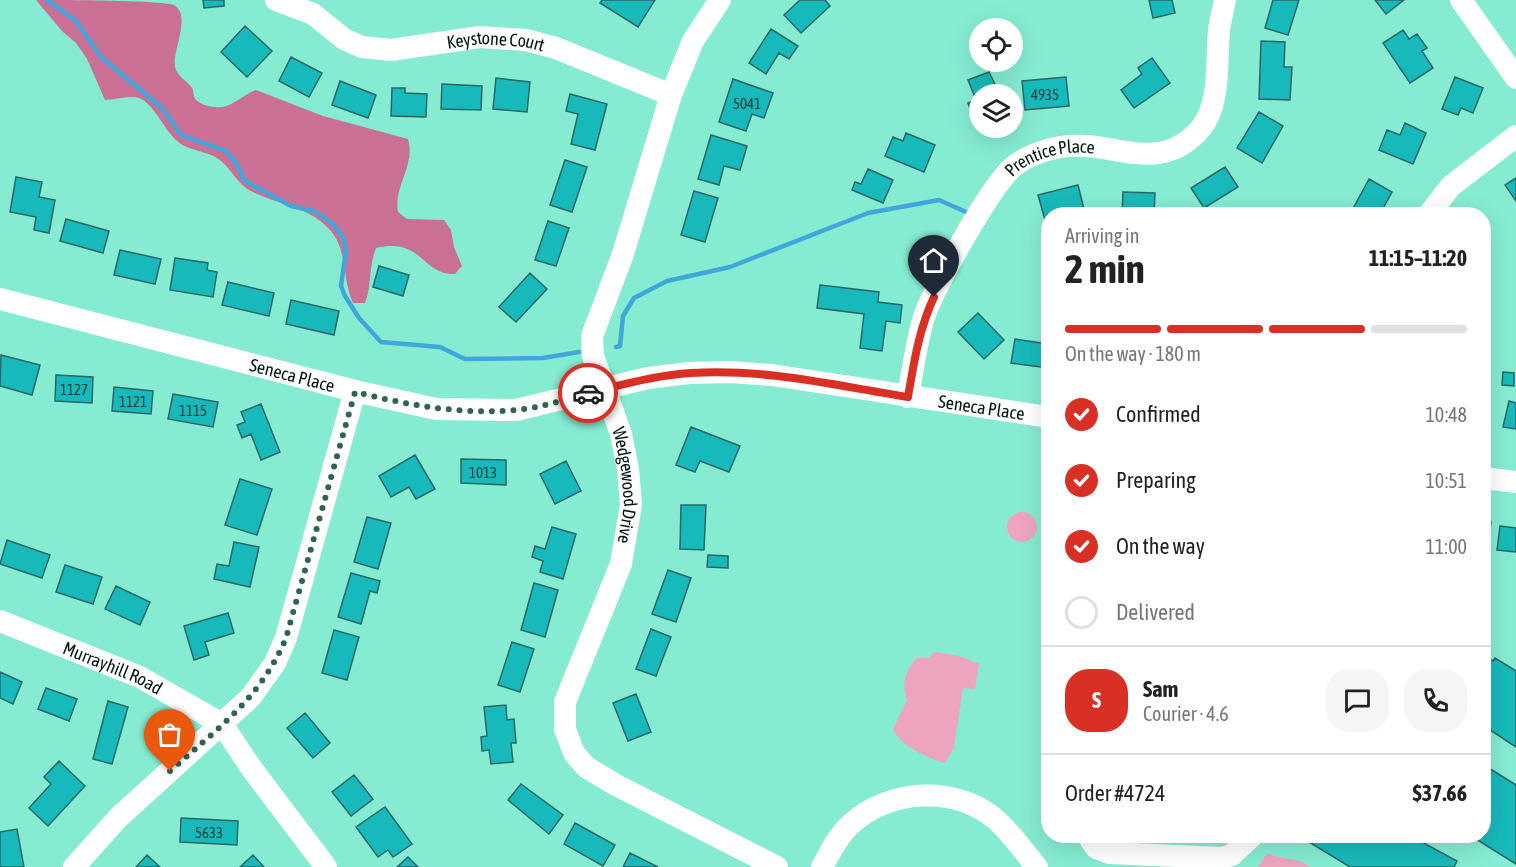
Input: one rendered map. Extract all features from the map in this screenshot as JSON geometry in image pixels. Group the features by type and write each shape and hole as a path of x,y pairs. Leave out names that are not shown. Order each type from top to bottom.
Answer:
{"street":[{"name":"Keystone Court","path":"276,0 317,10 344,39 362,47 381,50 480,37 526,40 556,48 671,95"},
{"name":"Wedgewood Drive","path":"720,0 693,41 671,95 623,254 592,336 593,356 621,434 628,469 631,505 629,531 615,582 565,702 567,737 574,753 586,766 616,785 777,867"},
{"name":"Prentice Place","path":"908,397 916,349 925,316 944,277 999,181 1023,160 1063,147 1140,155 1168,151 1191,139 1207,119 1213,102 1219,27 1225,0"},
{"path":"1461,0 1516,78"},
{"path":"1434,207 1451,186 1516,136"},
{"name":"Seneca Place","path":"0,299 405,404 467,411 516,410 648,378 689,373 731,372 1041,416"},
{"path":"74,867 118,818 260,687 275,663 286,638 355,392"},
{"path":"1491,479 1516,483"},
{"name":"Murrayhill Road","path":"0,621 140,677 222,724 252,769 326,867"},
{"path":"822,867 843,833 868,811 891,801 927,795 962,801 983,811 1002,825 1037,867"},
{"path":"1093,843 1096,848 1109,853 1222,858 1232,855 1245,843"}],"shaded area":[{"path":"36,0 129,1 174,5 181,17 175,67 178,74 192,88 194,97 199,102 211,107 223,107 256,90 323,116 408,139 409,158 397,203 398,212 407,219 444,220 451,230 454,247 462,266 455,274 444,273 403,248 391,246 376,248 365,303 353,303 340,246 322,222 302,211 249,190 216,157 181,144 151,107 141,99 128,97 105,100 87,59 76,43 62,31"},
{"path":"1022,512 1032,517 1037,527 1032,537 1022,542 1012,537 1007,527 1012,517"},
{"path":"934,652 960,656 979,664 975,689 963,688 954,748 945,763 923,755 908,746 893,729 907,700 904,689 910,667 917,658 929,658"},
{"path":"1267,853 1300,861 1310,867 1258,867"}],"building":[{"path":"203,0 224,0 224,6 204,8"},
{"path":"602,0 655,0 638,27 600,3"},
{"path":"800,0 825,0 830,6 801,33 784,15"},
{"path":"1149,0 1172,0 1175,13 1153,18"},
{"path":"1273,0 1299,0 1288,35 1265,28"},
{"path":"1375,0 1404,0 1386,14"},
{"path":"245,26 272,51 247,77 221,52"},
{"path":"771,29 798,46 789,59 779,53 766,74 749,63"},
{"path":"1403,30 1409,39 1417,34 1427,48 1422,51 1433,68 1410,83 1383,43"},
{"path":"1261,41 1285,42 1284,67 1292,67 1290,100 1259,99"},
{"path":"291,57 322,73 309,97 279,81"},
{"path":"1152,58 1170,83 1134,108 1121,90 1142,74 1138,68"},
{"path":"989,72 995,84 970,84 968,80"},
{"path":"1066,77 1069,106 1025,110 1022,81"},
{"path":"1455,77 1483,88 1473,113 1461,108 1458,115 1442,109"},
{"path":"496,78 530,82 527,112 493,109"},
{"path":"733,79 773,93 764,118 752,114 746,131 719,122"},
{"path":"340,81 376,95 368,118 332,105"},
{"path":"442,84 482,86 481,110 441,109"},
{"path":"392,88 405,88 405,93 427,94 426,117 391,116"},
{"path":"570,94 607,104 595,150 571,144 578,114 566,111"},
{"path":"1259,112 1283,126 1262,163 1237,148"},
{"path":"1405,123 1426,133 1413,164 1379,150 1387,130 1400,135"},
{"path":"906,133 935,145 924,172 885,156 893,137 903,141"},
{"path":"711,135 747,146 740,170 724,166 719,185 698,179"},
{"path":"565,160 587,167 572,212 550,205"},
{"path":"1225,167 1238,187 1206,207 1191,188"},
{"path":"868,169 893,180 883,203 852,190 855,182 861,184"},
{"path":"16,177 42,182 39,197 55,200 49,233 34,230 36,217 10,212"},
{"path":"1516,178 1516,201 1505,185"},
{"path":"1369,179 1392,192 1384,207 1354,207"},
{"path":"1078,185 1084,207 1041,207 1038,195"},
{"path":"694,191 718,198 705,242 681,235"},
{"path":"1123,192 1155,193 1154,207 1122,207"},
{"path":"66,219 109,231 103,253 60,241"},
{"path":"548,221 569,228 556,266 535,260"},
{"path":"120,250 161,259 155,284 114,275"},
{"path":"175,258 208,263 207,270 217,272 213,297 170,290"},
{"path":"379,266 409,275 403,296 373,287"},
{"path":"530,273 547,289 516,322 499,307"},
{"path":"228,282 274,293 269,316 222,305"},
{"path":"820,285 879,292 878,302 902,305 900,323 886,321 882,351 860,348 864,314 817,308"},
{"path":"291,300 339,311 334,335 286,324"},
{"path":"978,313 1004,340 984,359 958,332"},
{"path":"1015,339 1041,343 1041,367 1011,363"},
{"path":"1,355 40,365 32,395 0,386"},
{"path":"1503,372 1514,373 1514,386 1502,385"},
{"path":"56,375 93,377 92,403 55,401"},
{"path":"114,387 153,391 151,414 112,411"},
{"path":"173,394 218,402 213,427 168,419"},
{"path":"1509,401 1516,403 1516,429 1503,427"},
{"path":"261,404 280,452 261,460 251,434 242,438 237,425 245,422 241,412"},
{"path":"691,427 740,446 729,472 700,461 695,472 676,465"},
{"path":"415,455 435,489 416,499 409,487 391,497 379,476"},
{"path":"461,459 506,460 506,485 461,483"},
{"path":"566,461 581,491 555,504 540,474"},
{"path":"240,479 272,489 257,535 225,525"},
{"path":"681,505 706,505 704,550 680,549"},
{"path":"367,517 391,523 378,569 354,562"},
{"path":"1500,526 1516,528 1516,552 1497,550"},
{"path":"552,527 576,534 563,579 540,572 543,561 532,557 535,546 545,549"},
{"path":"7,540 50,555 42,578 0,564"},
{"path":"234,542 259,547 250,587 214,579 217,564 229,566"},
{"path":"708,555 728,556 728,568 707,567"},
{"path":"65,565 102,577 93,604 56,592"},
{"path":"668,570 691,578 676,622 652,614"},
{"path":"351,573 380,581 377,593 370,591 361,624 338,617"},
{"path":"534,583 558,590 545,637 521,630"},
{"path":"116,586 150,602 140,625 105,609"},
{"path":"228,613 234,633 205,642 209,655 194,660 184,626"},
{"path":"651,629 671,637 656,676 636,669"},
{"path":"334,630 359,637 347,680 322,673"},
{"path":"512,642 534,649 520,692 498,685"},
{"path":"1495,658 1516,671 1516,747 1491,731 1491,660 1493,661"},
{"path":"0,672 22,682 13,704 0,698"},
{"path":"46,688 77,699 69,721 38,709"},
{"path":"636,694 651,732 628,741 613,703"},
{"path":"108,701 128,707 112,764 93,759"},
{"path":"506,705 507,720 514,719 516,743 511,743 513,762 491,764 489,750 482,751 481,737 487,736 484,707"},
{"path":"305,713 330,743 313,758 287,728"},
{"path":"59,761 85,786 48,826 29,808 51,784 44,777"},
{"path":"1491,769 1516,785 1516,864 1482,843 1491,843"},
{"path":"354,775 373,799 351,816 332,792"},
{"path":"521,784 563,815 549,834 508,800"},
{"path":"385,807 412,844 393,857 388,850 378,857 356,827"},
{"path":"181,818 238,821 237,845 180,842"},
{"path":"575,823 615,845 603,866 564,844"},
{"path":"17,829 24,867 0,867 0,832"},
{"path":"1311,843 1424,843 1457,861 1454,867 1350,867"},
{"path":"630,853 658,867 623,867"},
{"path":"147,855 160,867 136,867"},
{"path":"253,855 264,867 240,867"},
{"path":"408,857 418,867 397,867"}],"waterway":[{"path":"47,0 76,21 101,57 162,108 181,135 226,151 236,163 245,181 291,206 314,211 332,223 343,237 346,251 341,286 345,296 359,318 381,342 440,347 465,359 543,358 579,352"},
{"path":"616,347 620,346 623,316 634,298 667,281 730,267 868,213 939,200 966,212"}],"way so far":[{"path":"170,771 251,697 275,663 286,638 355,392 405,404 467,411 532,408 588,393"}],"route":[{"path":"588,393 648,378 689,373 731,372 772,375 908,397 916,349 925,316 934,297"}]}
